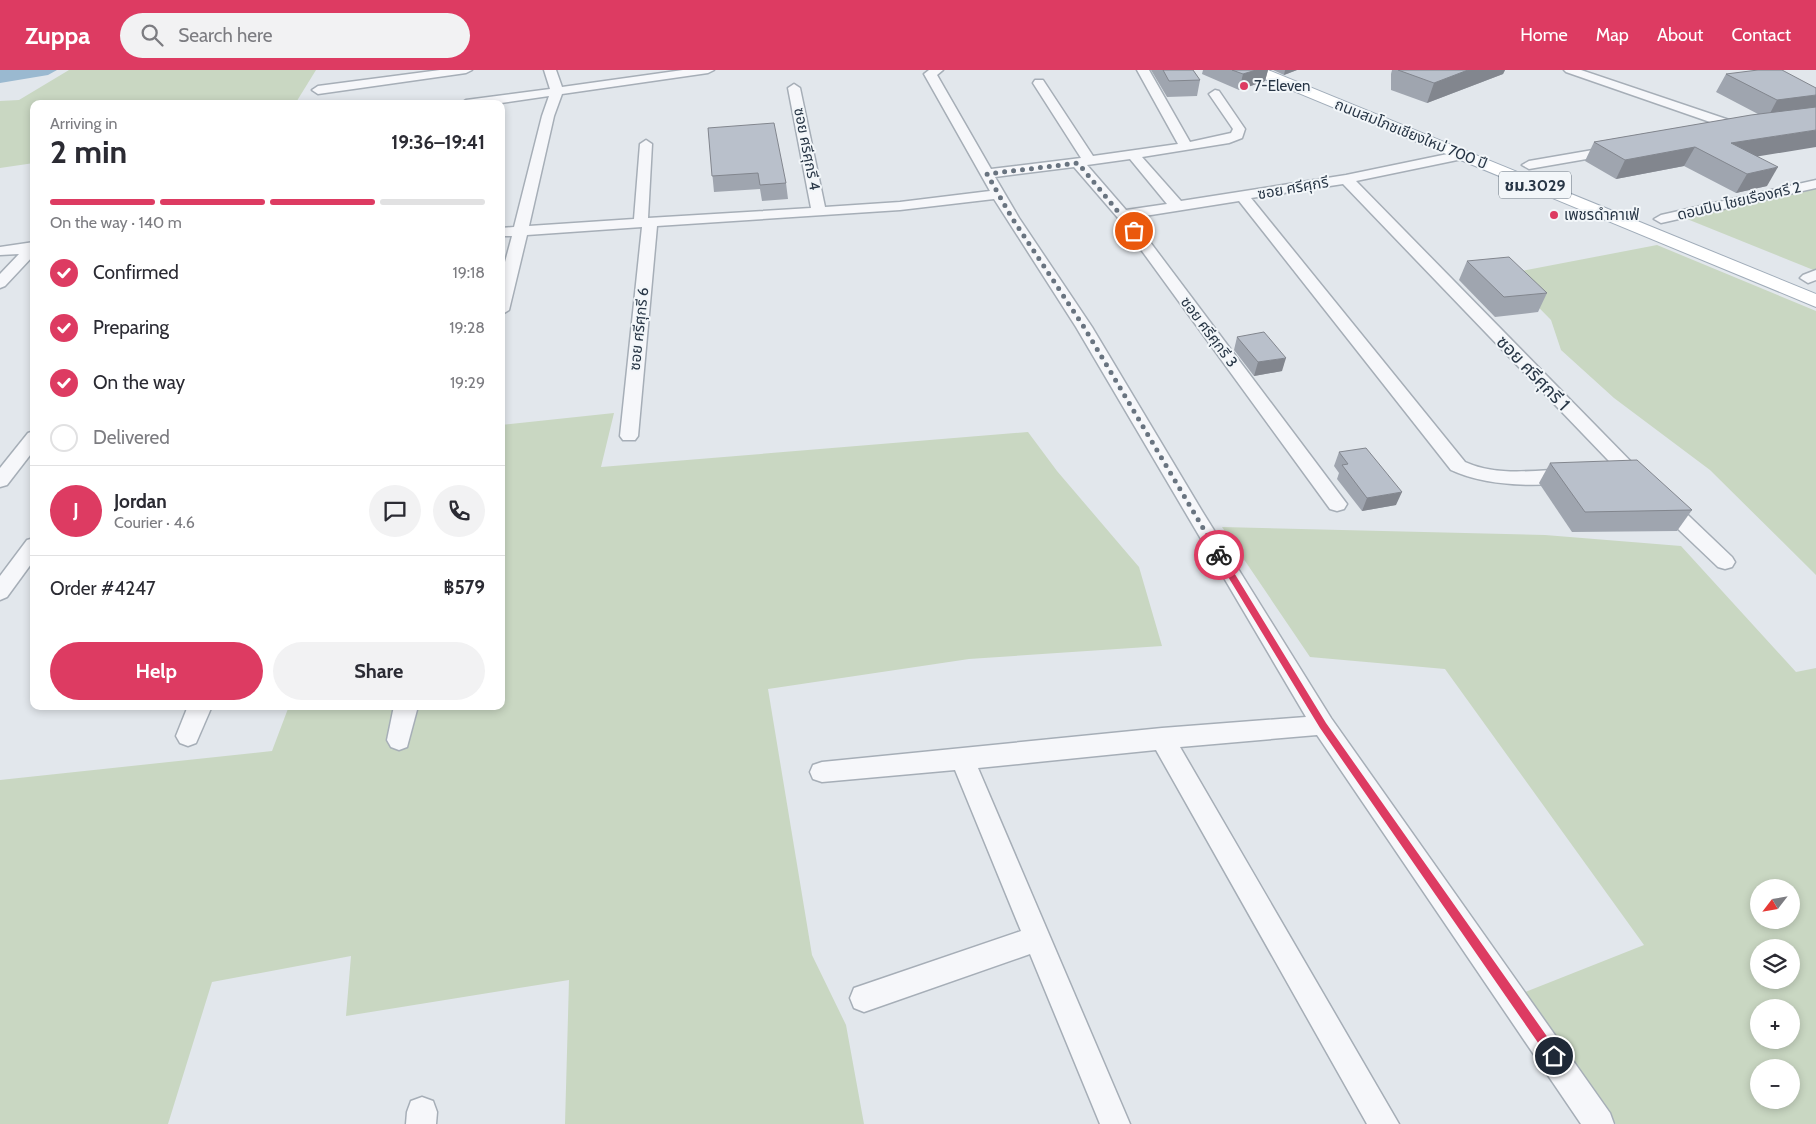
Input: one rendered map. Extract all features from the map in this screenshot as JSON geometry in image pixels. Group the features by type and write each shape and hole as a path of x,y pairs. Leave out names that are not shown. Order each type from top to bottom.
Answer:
{"main road":[{"name":"ถนนสมโภชเชียงใหม่ 700 ปี","path":"1255,70 1816,301"},
{"name":"ถนนสมโภชเชียงใหม่ 700 ปี","path":"1293,70 1617,201"},
{"path":"1644,211 1689,230"},
{"path":"1789,270 1813,278"}],"street":[{"path":"318,90 466,70"},
{"path":"505,295 548,116 557,91 550,70"},
{"path":"494,100 708,70"},
{"path":"937,70 930,74 1012,218 1084,327 1199,522 1323,725 1600,1124"},
{"path":"1143,70 1186,146"},
{"path":"1570,70 1745,127 1711,133"},
{"name":"ซอย ศรีศุกรี 3","path":"1039,83 1084,162 1337,504"},
{"name":"ซอย ศรีศุกรี 4","path":"794,88 819,211"},
{"path":"987,174 1133,155 1229,139 1237,134 1239,129 1215,94"},
{"name":"ซอย ศรีศุกรี 6","path":"629,436 646,222 646,144"},
{"path":"1528,165 1625,148"},
{"path":"1133,155 1177,206"},
{"name":"ซอย ศรีศุกรี","path":"1122,215 1346,179 1462,155"},
{"name":"ซอย ศรีศุกรี 1","path":"1346,179 1630,472 1725,562"},
{"name":"ดอนปิน ไชยเรืองศรี 2","path":"1661,218 1816,184"},
{"path":"505,232 900,206 999,194"},
{"path":"1243,197 1458,466 1479,476 1493,477 1590,474"},
{"path":"0,250 30,248"},
{"path":"0,283 30,251"},
{"path":"0,481 30,442"},
{"path":"1610,473 1630,472"},
{"path":"0,592 30,551"},
{"path":"188,736 198,710"},
{"path":"399,740 405,710"},
{"path":"822,772 963,760 1162,738 1323,725"},
{"path":"1162,738 1384,1124"},
{"path":"963,760 1036,939 1115,1124"},
{"path":"864,998 1036,939"}],"green space":[{"path":"69,70 316,70 297,100 30,100 30,164 0,168 0,101 19,100"},
{"path":"1816,187 1816,271 1682,217"},
{"path":"1657,245 1816,311 1816,575 1710,470 1614,398 1561,350 1551,320 1506,274"},
{"path":"614,413 601,467 1028,432 1057,471 1139,567 1162,646 969,659 768,689 812,955 846,1025 864,1124 565,1124 569,980 346,1016 351,956 212,982 168,1124 0,1124 0,780 272,751 287,710 505,710 505,425"},
{"path":"1222,527 1545,535 1681,546 1796,672 1816,668 1816,1124 1616,1124 1523,993 1644,945 1445,669 1310,657"}],"water":[{"path":"0,70 57,70 48,75 0,83"}],"building":[{"path":"1163,70 1193,70 1200,80 1169,81"},
{"path":"1232,70 1256,70 1243,74"},
{"path":"1398,70 1468,70 1434,83"},
{"path":"1758,70 1782,70 1816,88 1816,95 1777,100 1726,74"},
{"path":"1816,107 1816,130 1731,143 1778,167 1747,174 1695,147 1625,160 1594,142 1751,115"},
{"path":"774,123 786,183 760,185 758,173 712,176 708,128"},
{"path":"1509,257 1547,293 1504,297 1467,261"},
{"path":"1264,332 1286,358 1258,362 1237,337"},
{"path":"1366,448 1402,492 1367,498 1342,465 1348,464 1339,452"},
{"path":"1637,460 1692,510 1585,512 1550,463"}],"way so far":[{"path":"1134,231 1078,163 987,174 1012,218 1084,327 1219,555"}],"place":[{"name":"7-Eleven","path":"1244,86"},
{"name":"เพชรดำคาเฟ่","path":"1554,215"}],"route":[{"path":"1219,555 1323,725 1554,1056"}]}
